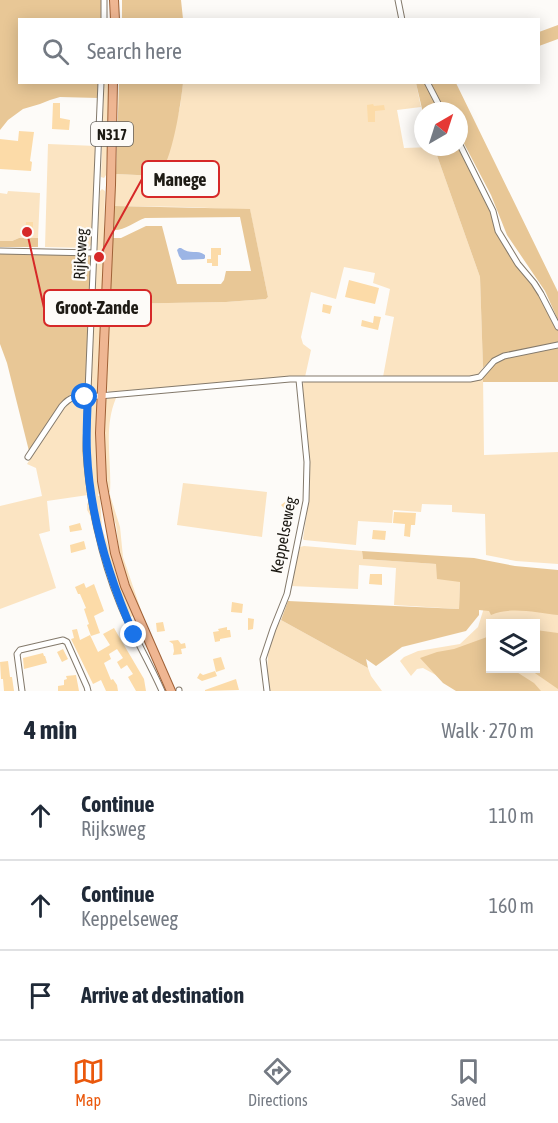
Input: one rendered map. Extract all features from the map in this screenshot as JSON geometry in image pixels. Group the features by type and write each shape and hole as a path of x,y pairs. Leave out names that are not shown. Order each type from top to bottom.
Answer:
{"main road":[{"path":"114,0 115,18"},
{"name":"Rijksweg","path":"113,84 100,434 104,495 115,553 125,586 138,616"},
{"name":"N317","path":"138,616 171,691"}],"street":[{"path":"104,0 104,18"},
{"path":"398,0 402,18"},
{"name":"Rijksweg","path":"101,84 86,450 91,496 110,577 127,620"},
{"path":"427,84 437,102"},
{"path":"466,156 493,211 498,231 518,264 541,294 558,327"},
{"path":"98,184 111,185"},
{"path":"0,251 95,253"},
{"path":"28,457 62,406 68,399 80,396 311,378 341,380 471,379 480,377 494,361 504,356 558,345"},
{"name":"Keppelseweg","path":"267,691 263,659 287,594 306,501 307,462 299,380"},
{"path":"138,616 127,620 162,691"},
{"path":"22,691 18,654 20,650 63,640 67,642 88,691"}],"shaded area":[{"path":"0,0 101,0 101,18 18,18 18,84 98,84 98,98 60,97 50,100 23,109 8,120 0,130"},
{"path":"122,0 181,0 183,18 122,18"},
{"path":"558,25 558,39 540,46 540,32"},
{"path":"104,84 110,84 106,175 104,178 101,177"},
{"path":"119,84 183,84 172,146 168,159 158,176 116,174"},
{"path":"183,84 416,84 420,102 414,102 414,108 397,110 404,148 414,148 414,156 437,156 480,277 483,368 478,375 469,376 383,377 394,317 385,315 390,289 373,283 375,273 344,267 336,299 311,292 301,337 303,344 311,350 305,377 109,392 106,389 110,304 226,302 268,297 250,210 114,206 116,174 158,176 164,168 180,107"},
{"path":"416,84 426,84 436,102 420,102"},
{"path":"430,84 456,84 465,102 440,102"},
{"path":"468,108 558,292 558,320 545,291 507,235 491,195 468,151"},
{"path":"48,144 96,146 92,244 88,248 45,247"},
{"path":"437,156 463,156 505,240 542,295 558,330 558,342 500,355 483,368 480,277"},
{"path":"102,189 105,191 99,393 90,395 95,262"},
{"path":"8,191 40,193 38,238 0,241 0,193 7,194"},
{"path":"114,206 250,209 268,297 226,302 110,304 112,238 121,238 146,226 162,226 177,284 221,284 226,271 251,271 240,217 145,218 125,228 113,230"},
{"path":"19,238 38,238 38,247 0,247 0,241 12,241"},
{"path":"0,253 92,255 86,393 75,393 68,397 56,410 29,451 0,344"},
{"path":"558,348 558,382 483,382 483,376 496,363 507,358"},
{"path":"483,376 484,455 558,452 558,564 516,561 486,555 485,514 452,512 452,505 422,504 421,512 393,510 392,523 358,521 356,545 303,539 310,475 302,385 304,382 311,380 341,382 471,381 479,380"},
{"path":"111,397 116,398 110,421 110,492 107,493 104,438 105,400"},
{"path":"92,399 97,406 100,493 98,496 100,496 102,528 133,616 128,618 111,572 93,497 95,496 89,441"},
{"path":"79,400 86,402 85,454 96,531 94,532 87,510 88,495 47,501 50,531 39,534 56,588 0,609 0,506 42,496 36,468 27,464 62,409 69,403"},
{"path":"183,483 267,492 262,537 177,525"},
{"path":"108,495 110,495 120,527 123,557 142,613 140,613 120,558 116,525"},
{"path":"300,547 362,551 363,559 436,564 460,581 459,609 394,605 396,568 359,565 358,589 291,586"},
{"path":"362,551 474,558 515,566 558,570 558,615 507,611 491,615 489,611 479,610 479,615 466,631 402,647 376,666 366,659 368,668 281,620 288,601 459,609 460,582 437,579 436,564 363,559"},
{"path":"488,575 558,577 558,691 459,691 423,668 417,669 411,676 400,661 418,651 460,644 478,627 483,611"},
{"path":"281,620 368,668 382,691 269,691 268,654 272,636"},
{"path":"540,631 558,633 558,689 535,673 540,673"},
{"path":"486,637 486,673 518,673 534,683 541,691 456,691 443,683 420,658"}],"water":[{"path":"179,248 202,253 205,258 182,260 177,250"}],"building":[{"path":"53,103 60,103 60,118 70,120 69,130 52,129"},
{"path":"373,104 374,106 384,105 385,110 375,111 375,122 368,122 367,105"},
{"path":"19,131 34,132 31,171 0,169 0,139 18,141"},
{"path":"26,222 33,222 33,234 25,234"},
{"path":"211,248 221,248 221,255 218,255 218,266 207,263 207,259 211,259"},
{"path":"349,280 379,288 375,304 345,297"},
{"path":"323,304 332,306 330,314 322,312"},
{"path":"374,316 381,317 378,330 361,326 362,320 373,323"},
{"path":"285,502 289,507 288,511 293,511 291,529 282,528 284,510 286,510 281,505"},
{"path":"394,512 416,513 415,525 411,525 410,537 404,536 405,524 393,523"},
{"path":"80,523 82,530 70,532 69,526"},
{"path":"373,530 386,531 385,540 372,539"},
{"path":"84,541 86,549 71,553 70,545"},
{"path":"370,574 382,574 382,585 369,584"},
{"path":"84,583 86,588 94,584 104,611 94,616 100,633 91,636 84,609 86,608 75,587"},
{"path":"232,602 243,604 242,613 231,612"},
{"path":"248,618 254,619 253,629 248,630"},
{"path":"163,622 165,631 157,632 156,623"},
{"path":"227,627 231,637 215,642 213,632"},
{"path":"114,628 144,679 146,691 136,691 128,677 133,674 127,665 121,669 117,662 123,658 117,649 109,654 111,659 104,663 118,691 106,691 101,680 93,684 71,639 74,638 72,630 77,629 80,640 90,635 98,652 110,645 103,634"},
{"path":"178,640 181,644 185,643 186,648 181,649 182,654 173,655 173,644 169,641"},
{"path":"63,649 68,659 62,662 57,652"},
{"path":"43,653 47,663 24,669 23,658"},
{"path":"221,657 225,669 216,672 213,659"},
{"path":"8,661 14,691 4,691 3,679 1,679 0,662"},
{"path":"215,671 217,676 202,681 197,678 200,673 203,675"},
{"path":"76,675 79,691 58,691 58,686 64,685 66,676"},
{"path":"236,679 239,690 205,691 205,690"}],"place":[{"name":"Groot-Zande","path":"27,232"},
{"name":"Manege","path":"99,257"}],"route":[{"path":"85,397 88,397 86,450 91,496 110,577 134,635"}]}
